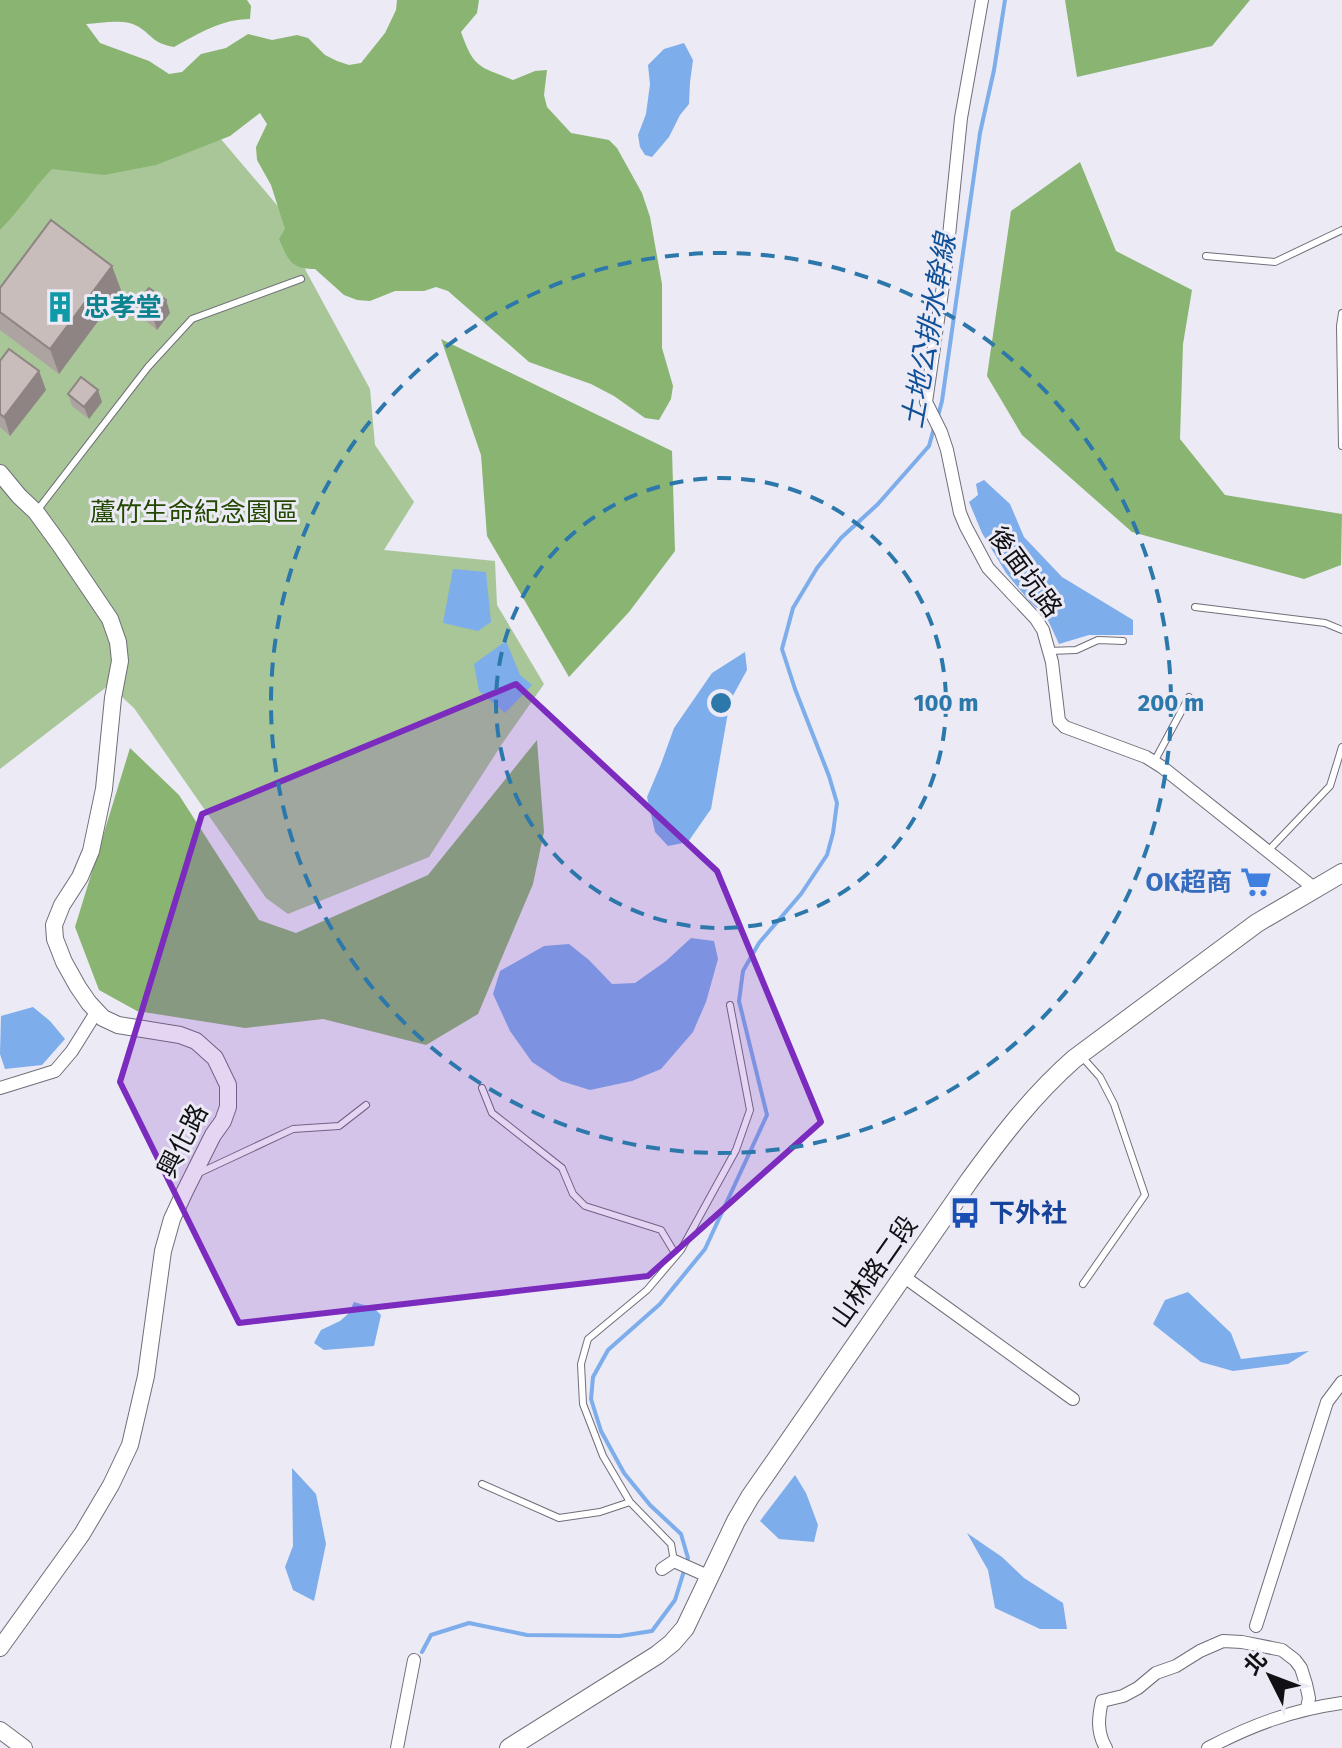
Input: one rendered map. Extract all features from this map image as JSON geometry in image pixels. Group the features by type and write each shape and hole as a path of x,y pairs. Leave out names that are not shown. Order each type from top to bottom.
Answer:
{"main road":[{"name":"山林路二段","path":"509,1748 672,1643 685,1628 704,1574 750,1497 1003,1135 1051,1079 1230,942 1342,873"}],"street":[{"name":"後面坑路","path":"982,0 961,118 946,265 926,402 947,450 960,513 988,568 1043,630 1059,721 1065,727 1154,762 1314,888"},
{"name":"興化路","path":"0,473 36,512 60,545 110,619 118,642 120,661 104,789 91,851 80,877 62,905 54,925 55,939 64,962 89,1003 103,1018 118,1025 180,1035 196,1041 215,1058 228,1085 228,1107 223,1121 213,1135 172,1219 163,1251 146,1376 130,1445 82,1534 0,1648"},
{"path":"0,1088 55,1071 72,1051 97,1011"},
{"path":"903,1276 1073,1399"},
{"path":"1256,1626 1327,1402 1342,1382"},
{"path":"662,1569 675,1561 704,1574"},
{"path":"1106,1748 1098,1726 1102,1701 1123,1696 1156,1673 1223,1641 1282,1650 1295,1660 1306,1684 1309,1698 1307,1708"},
{"path":"397,1748 414,1660"},
{"path":"1208,1748 1246,1729 1307,1708 1342,1703"},
{"path":"0,1730 24,1748"}],"lane":[{"path":"1206,256 1275,262 1342,230"},
{"path":"36,512 148,367 192,319 301,279"},
{"path":"1342,313 1342,446"},
{"path":"1195,607 1325,623 1342,630"},
{"path":"1049,651 1076,650 1098,640 1123,641"},
{"path":"1154,762 1189,697"},
{"path":"1268,851 1330,786 1342,747"},
{"path":"675,1561 671,1544 630,1502 603,1456 583,1404 581,1364 588,1339 647,1290 676,1255 736,1150 750,1110 730,1005"},
{"path":"1080,1054 1100,1077 1114,1104 1145,1195 1083,1284"},
{"path":"482,1088 492,1113 562,1168 573,1194 585,1206 661,1230 676,1255"},
{"path":"192,1176 293,1129 339,1126 366,1105"},
{"path":"482,1484 559,1518 600,1512 630,1502"}],"highlighted area":[{"path":"516,684 717,871 821,1122 648,1276 239,1323 120,1082 202,814"}],"green space":[{"path":"0,0 247,0 251,6 250,19 220,24 174,47 158,42 133,24 86,24 100,43 149,61 169,74 182,72 201,54 226,48 248,34 272,40 297,35 308,38 325,55 337,61 349,65 361,63 385,33 396,10 397,0 479,0 477,13 461,32 474,60 513,80 535,71 547,70 544,95 547,107 571,133 609,140 617,148 642,193 650,217 662,284 662,348 673,386 671,399 659,420 645,418 591,384 529,362 448,291 436,287 424,291 395,291 370,301 357,300 344,295 315,269 295,265 279,239 285,229 271,185 257,160 256,147 267,124 260,113 230,136 156,165 104,175 52,169 0,230"},
{"path":"1065,0 1250,0 1212,46 1077,77"},
{"name":"蘆竹生命紀念園區","path":"220,138 282,211 306,271 370,389 375,445 414,502 384,550 495,561 497,605 544,684 429,857 288,914 266,898 134,708 109,685 0,769 0,166"},
{"path":"1080,162 1116,251 1192,290 1183,344 1180,439 1225,495 1342,514 1341,565 1304,579 1132,532 1022,435 987,376 1011,211"},
{"path":"441,339 672,451 675,551 629,612 569,677 487,536 481,455"},
{"path":"537,740 544,832 533,884 478,1014 426,1045 323,1019 245,1028 137,1011 99,990 75,927 130,748 179,795 259,920 296,933 428,875"}],"water":[{"path":"684,43 693,60 689,104 669,137 652,157 645,155 638,135 646,114 650,84 648,65 664,49"},
{"path":"984,480 1010,504 1024,537 1062,577 1133,620 1133,635 1089,635 1059,644 1046,616 1006,573 982,533 969,502 978,495 976,484"},
{"path":"453,569 486,572 491,622 478,631 443,623"},
{"path":"506,641 520,675 532,685 505,713 479,691 474,664"},
{"path":"745,652 747,670 730,701 711,809 688,842 668,846 655,832 647,797 674,728 712,673"},
{"path":"691,938 714,941 718,959 706,1002 693,1032 661,1069 632,1081 590,1090 561,1081 532,1062 510,1031 493,994 500,971 544,946 569,944 612,984 635,983"},
{"path":"33,1007 65,1039 42,1065 5,1069 0,1054 1,1016"},
{"path":"1188,1292 1231,1333 1241,1359 1309,1351 1288,1364 1233,1371 1201,1362 1153,1324 1165,1300"},
{"path":"354,1302 374,1308 381,1315 374,1346 324,1350 314,1343 321,1330 348,1314"},
{"path":"292,1468 316,1494 326,1544 314,1601 293,1590 285,1567 293,1546"},
{"path":"795,1475 806,1493 818,1525 814,1542 779,1539 760,1521"},
{"path":"967,1533 1002,1557 1024,1578 1063,1603 1067,1629 1040,1629 995,1608 988,1570"}],"building":[{"name":"忠孝堂","path":"51,220 112,266 50,349 0,312 0,288"},
{"path":"149,288 166,300 153,317 136,304"},
{"path":"9,349 39,371 4,417 0,414 0,361"},
{"path":"81,377 98,390 84,407 68,394"}],"waterway":[{"name":"土地公排水幹線","path":"938,416 980,133 1005,0"},
{"name":"土地公排水幹線","path":"422,1652 431,1635 469,1623 527,1635 620,1636 652,1631 675,1600 688,1558 681,1534 650,1505 624,1473 601,1431 591,1399 593,1377 608,1350 660,1304 705,1249 767,1115 739,1001 743,971 759,943 801,894 827,855 837,803 782,649 793,608 817,568 841,538 878,504 929,446 934,428"}],"place":[{"name":"忠孝堂","path":"60,307"},
{"name":"OK超商","path":"1256,882"},
{"name":"下外社","path":"965,1213"}]}
